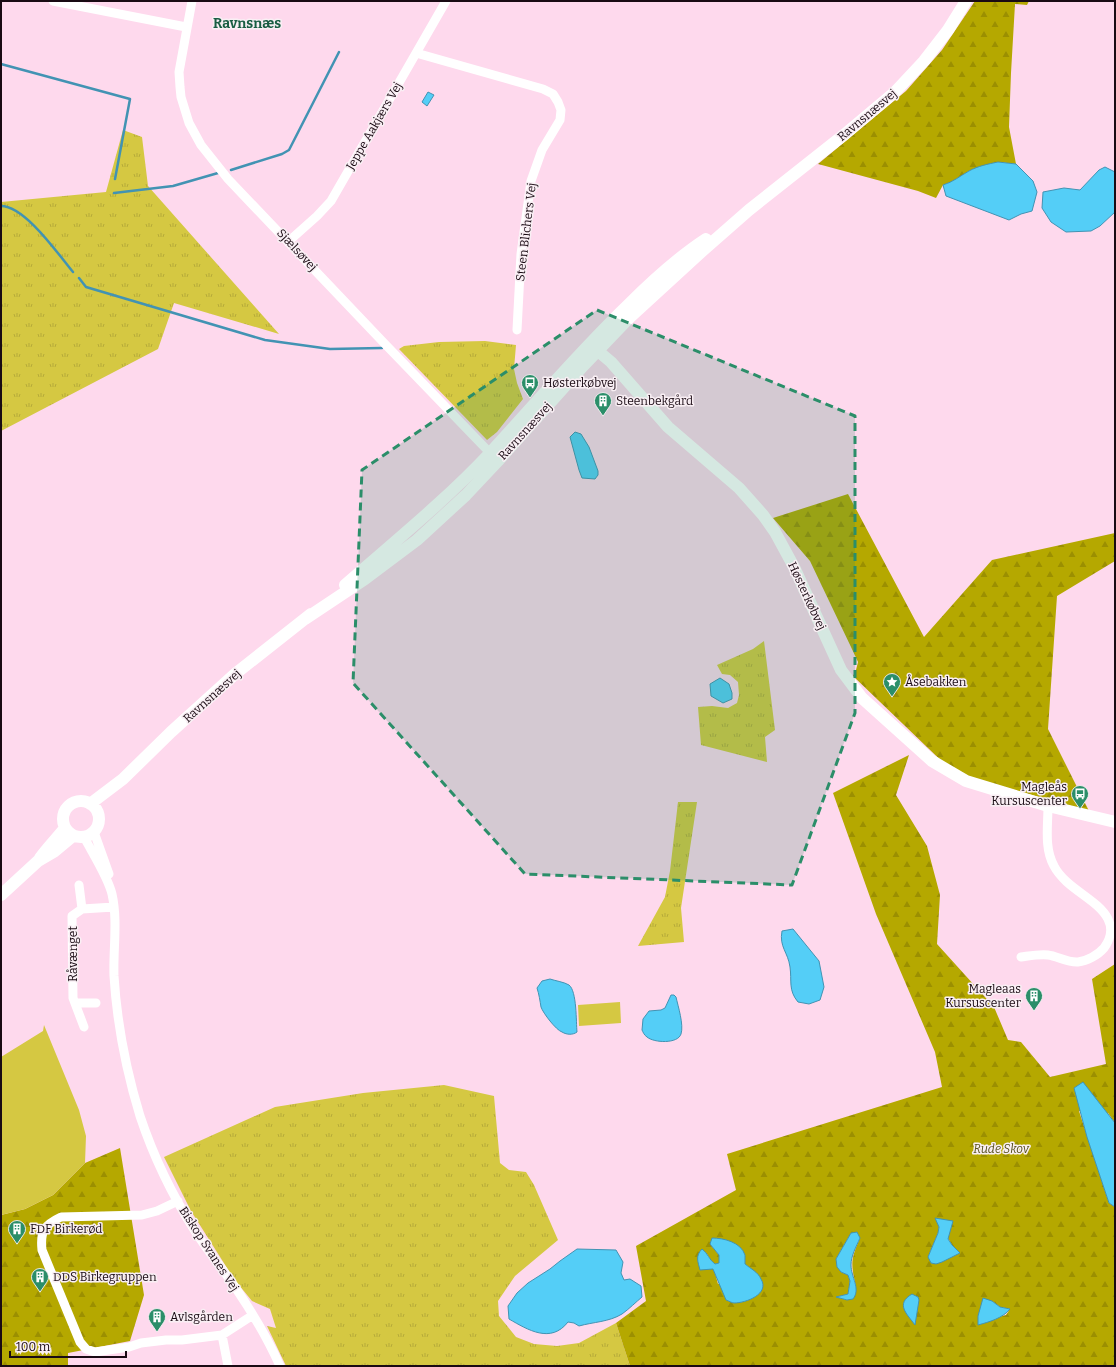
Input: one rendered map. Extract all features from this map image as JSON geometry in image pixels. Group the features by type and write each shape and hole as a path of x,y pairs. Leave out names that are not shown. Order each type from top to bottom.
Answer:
{"main road":[{"name":"Ravnsnæsvej","path":"94,808 220,687 305,619 494,457 658,275 692,248 749,210 845,134 895,92 924,61 948,30 966,1"},
{"name":"Høsterkøbvej","path":"594,347 611,362 668,427 739,488 763,515 775,532 794,567 841,670 862,698 932,761 966,781 1048,806 1115,822"},
{"path":"1,895 38,861 49,845 59,835 79,833 99,822 94,808 80,801 70,804 64,812 62,818 79,833"}],"street":[{"path":"53,1 76,3 186,27"},
{"name":"Sjælsøvej","path":"192,1 186,27 179,72 181,97 189,123 201,145 228,178 494,457"},
{"name":"Jeppe Aakjærs Vej","path":"289,242 318,216 331,201 446,1"},
{"name":"Steen Blichers Vej","path":"416,53 543,89 553,94 561,110 560,120 542,150 531,182 521,254 517,330"},
{"path":"1021,958 1048,955 1077,962 1091,958 1101,952 1108,942 1110,934 1109,920 1097,906 1064,880 1054,866 1048,848 1048,806"},
{"name":"Biskop Svanes Vej","path":"79,833 102,869 112,893 114,907 114,974 116,1012 122,1049 130,1083 141,1117 160,1166 178,1202 195,1231 253,1315 280,1366"},
{"name":"Råvænget","path":"79,885 82,909"},
{"name":"Råvænget","path":"84,1027 73,998 72,916 82,909 114,907"},
{"path":"75,1003 96,1003"},
{"path":"178,1202 157,1211 142,1215 61,1216 51,1221 44,1229 41,1239 42,1250 80,1342 86,1349 95,1352 129,1347 141,1342 182,1340 222,1335 253,1315"},
{"path":"222,1335 228,1366"}],"highlighted area":[{"path":"597,310 855,416 855,713 792,885 525,874 353,683 362,470"}],"green space":[{"path":"975,1 1029,1 1027,5 1015,4 1009,127 1016,164 998,162 969,171 954,181 943,185 936,198 918,191 818,164 906,91 942,50"},
{"path":"123,130 142,137 148,186 279,334 174,303 158,349 1,431 1,202 106,192"},
{"path":"485,341 516,345 514,369 523,399 497,432 487,440 399,349 404,346 439,342"},
{"path":"848,494 924,637 992,560 1115,533 1115,561 1057,596 1048,729 1089,811 954,773 853,676 858,662 810,561 773,518"},
{"path":"764,641 775,730 765,737 767,762 701,745 698,707 712,706 728,708 737,703 739,695 738,682 730,675 722,674 717,665 753,649"},
{"name":"Rude Skov","path":"909,755 896,795 927,846 940,895 937,944 994,1007 1008,1040 1021,1042 1050,1077 1106,1064 1092,979 1115,964 1115,1123 1108,1113 1079,1111 1109,1203 1115,1207 1115,1366 630,1366 616,1323 646,1301 636,1246 736,1190 727,1154 942,1087 935,1052 876,914 833,793","holes":["936,1218 952,1245 928,1257 939,1227","851,1233 860,1238 854,1252 852,1262 856,1287 847,1300 837,1297 848,1294 850,1281 848,1275 841,1272 836,1259","710,1244 736,1244 743,1253 745,1264 757,1274 718,1284 706,1252 711,1261 715,1264 719,1263 719,1255","992,1301 1000,1307 1010,1309 1006,1315 998,1317"]},
{"path":"678,802 697,802 681,908 684,942 638,946 665,897 670,871"},
{"path":"620,1002 621,1023 579,1026 578,1005"},
{"path":"44,1025 79,1110 86,1136 85,1163 53,1195 25,1209 1,1215 1,1057 43,1031"},
{"path":"444,1085 494,1096 500,1163 509,1170 526,1172 534,1185 558,1240 515,1276 498,1301 499,1316 516,1337 534,1344 557,1346 579,1343 616,1323 630,1366 286,1366 267,1326 276,1328 270,1309 252,1301 234,1279 191,1211 164,1157 275,1107 363,1093"},
{"path":"120,1148 144,1295 130,1341 68,1353 68,1366 1,1366 1,1215 25,1209 53,1195 85,1163"}],"water":[{"path":"428,92 434,95 427,106 422,102"},
{"path":"998,162 1016,164 1033,181 1037,192 1032,211 1021,214 1009,220 946,196 943,185 976,168"},
{"path":"1105,167 1115,172 1115,212 1100,226 1091,231 1066,232 1051,222 1042,208 1043,192 1064,188 1080,190 1099,170"},
{"path":"575,432 581,434 589,447 598,471 598,475 595,479 582,478 570,437"},
{"path":"720,678 729,684 732,693 732,699 723,703 711,696 710,684"},
{"path":"793,929 819,961 824,987 820,1000 809,1004 798,1002 795,998 791,985 790,967 781,937 782,931"},
{"path":"550,979 567,984 572,988 576,1007 577,1032 575,1033 568,1034 559,1031 542,1010 537,988 542,981"},
{"path":"671,995 676,997 681,1021 681,1034 675,1040 666,1042 650,1039 642,1030 643,1019 649,1011 661,1010 665,1008"},
{"path":"1083,1082 1115,1123 1115,1207 1109,1203 1087,1137 1074,1088"},
{"path":"935,1218 953,1221 948,1239 960,1253 936,1264 931,1263 928,1257 938,1233 939,1227"},
{"path":"857,1232 860,1238 851,1262 856,1291 853,1299 847,1300 836,1297 848,1294 850,1281 848,1275 841,1272 837,1267 836,1259 851,1233"},
{"path":"712,1238 721,1239 736,1244 743,1251 745,1255 745,1264 758,1274 763,1284 760,1293 755,1297 739,1303 733,1303 726,1300 713,1269 700,1270 698,1254 702,1249 715,1264 719,1263 719,1255 710,1244"},
{"path":"577,1249 616,1250 623,1262 621,1273 624,1280 630,1279 641,1286 642,1297 622,1314 612,1319 579,1326 568,1322 561,1329 547,1334 532,1331 509,1319 508,1306 517,1293 528,1283"},
{"path":"912,1294 918,1297 919,1300 915,1325 906,1313 903,1305 907,1298"},
{"path":"983,1298 992,1301 1000,1307 1010,1309 1000,1317 978,1325 978,1316"}],"waterway":[{"path":"231,170 282,154 289,150 339,52"},
{"path":"1,64 130,99 115,179"},
{"path":"114,193 173,186 218,173"},
{"path":"1,206 10,208 30,222 50,243 73,272"},
{"path":"79,278 86,287 265,340 330,349 382,348"}],"place":[{"name":"Høsterkøbvej","path":"530,398"},
{"name":"Steenbekgård","path":"603,416"},
{"name":"Åsebakken","path":"892,697"},
{"name":"Magleås Kursuscenter","path":"1080,809"},
{"name":"Magleaas Kursuscenter","path":"1034,1011"},
{"name":"FDF Birkerød","path":"17,1244"},
{"name":"DDS Birkegruppen","path":"40,1292"},
{"name":"Avlsgården","path":"157,1332"}],"district":[{"name":"Ravnsnæs","path":"247,23"}]}
